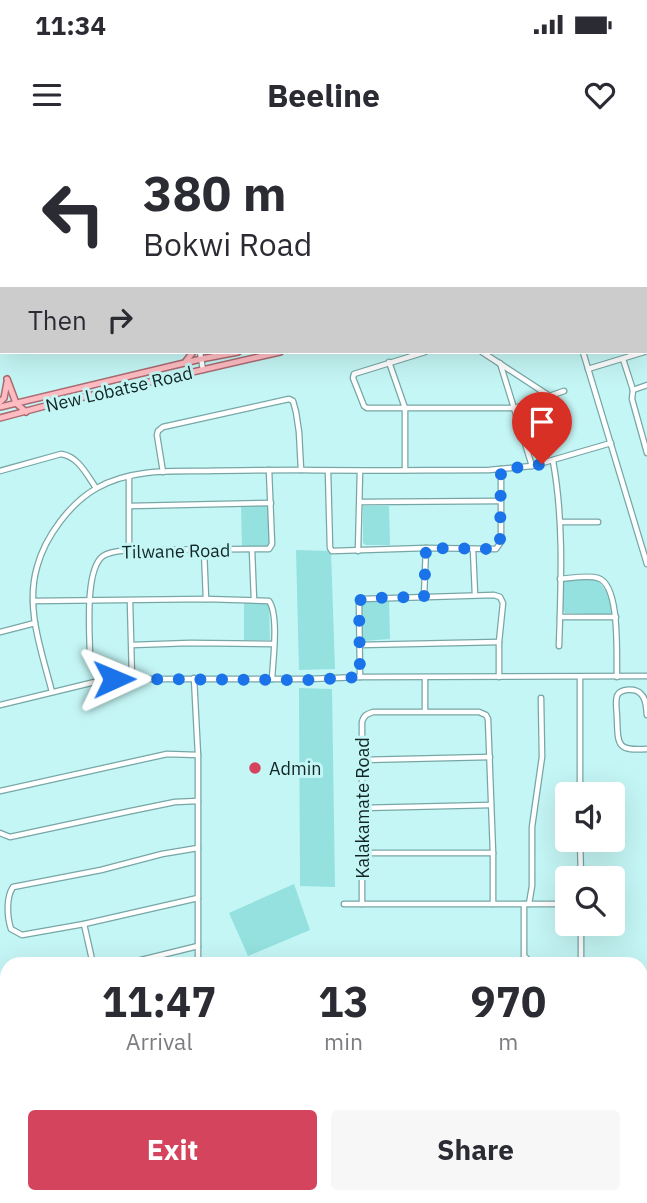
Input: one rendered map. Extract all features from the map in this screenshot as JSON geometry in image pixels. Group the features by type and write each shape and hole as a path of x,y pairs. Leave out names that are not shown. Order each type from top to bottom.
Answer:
{"main road":[{"path":"183,363 191,354"},
{"name":"New Lobatse Road","path":"0,407 224,354"},
{"name":"New Lobatse Road","path":"0,418 271,354"},
{"path":"0,402 5,393 7,379 16,403 26,412"}],"street":[{"path":"200,354 203,370"},
{"path":"418,354 354,374 353,378 364,406 515,408 564,391"},
{"path":"485,354 548,396"},
{"path":"584,354 647,564"},
{"path":"618,354 633,390 632,399 647,453"},
{"path":"588,369 637,354"},
{"path":"389,362 405,408 405,471"},
{"path":"500,363 532,466"},
{"path":"633,390 647,385"},
{"path":"163,471 156,435 163,427 289,399 293,401 296,411 301,471"},
{"path":"52,692 35,624 33,601 36,567 50,535 74,507 96,488 129,476 163,471 501,469 532,466 611,443"},
{"path":"0,471 61,454 69,455 96,488"},
{"path":"553,461 561,522 559,646"},
{"path":"328,471 330,549 358,551 498,548 501,469"},
{"path":"130,506 271,503 270,470"},
{"path":"358,551 360,471"},
{"path":"129,476 129,550"},
{"path":"360,502 500,501"},
{"name":"Tilwane Road","path":"90,658 89,602 99,560 110,552 129,550 266,550 271,546 271,503"},
{"path":"561,522 598,522"},
{"path":"424,597 426,548"},
{"path":"474,548 475,596"},
{"path":"204,550 206,599"},
{"path":"252,550 254,600"},
{"path":"560,579 595,577 605,582 616,618 617,677"},
{"path":"360,677 359,601 362,599 494,595 502,600 499,677"},
{"path":"33,601 269,600 273,609 272,679"},
{"path":"130,601 132,679"},
{"path":"560,617 616,618"},
{"path":"0,632 35,624"},
{"path":"360,645 499,642"},
{"path":"132,645 274,644"},
{"path":"0,705 99,681 132,679 647,676"},
{"path":"580,677 580,782"},
{"path":"194,678 198,755 198,957"},
{"path":"425,678 425,711 479,712 488,719 493,905"},
{"path":"647,715 645,700 637,691 618,694 618,736 621,745 628,750 647,749"},
{"path":"525,957 523,950 526,904 532,886 532,827 542,757 541,698"},
{"name":"Kalakamate Road","path":"362,904 363,717 373,712 425,711"},
{"path":"0,791 167,754 198,755"},
{"path":"361,760 490,757"},
{"path":"0,833 10,837 175,802 198,801"},
{"path":"361,808 491,805"},
{"path":"198,848 13,887 8,894 9,923 11,929 22,935 198,898"},
{"path":"362,853 493,853"},
{"path":"344,904 555,904"},
{"path":"84,924 91,957"},
{"path":"581,936 581,957"},
{"path":"153,957 198,946"}],"shaded area":[{"path":"268,503 269,544 267,547 242,547 241,506"},
{"path":"363,506 389,506 390,545 363,543"},
{"path":"296,550 331,551 335,669 299,670"},
{"path":"595,579 608,595 612,615 565,613 563,580"},
{"path":"389,599 390,639 363,641 361,603"},
{"path":"267,601 270,640 244,640 244,602"},
{"path":"299,688 332,689 335,887 300,886"},
{"path":"294,884 310,930 248,956 229,913"}],"place":[{"name":"Admin","path":"255,768"}],"route":[{"path":"114,679 309,680 360,677 359,601 366,598 424,597 426,548 498,548 501,469 542,464"}]}
